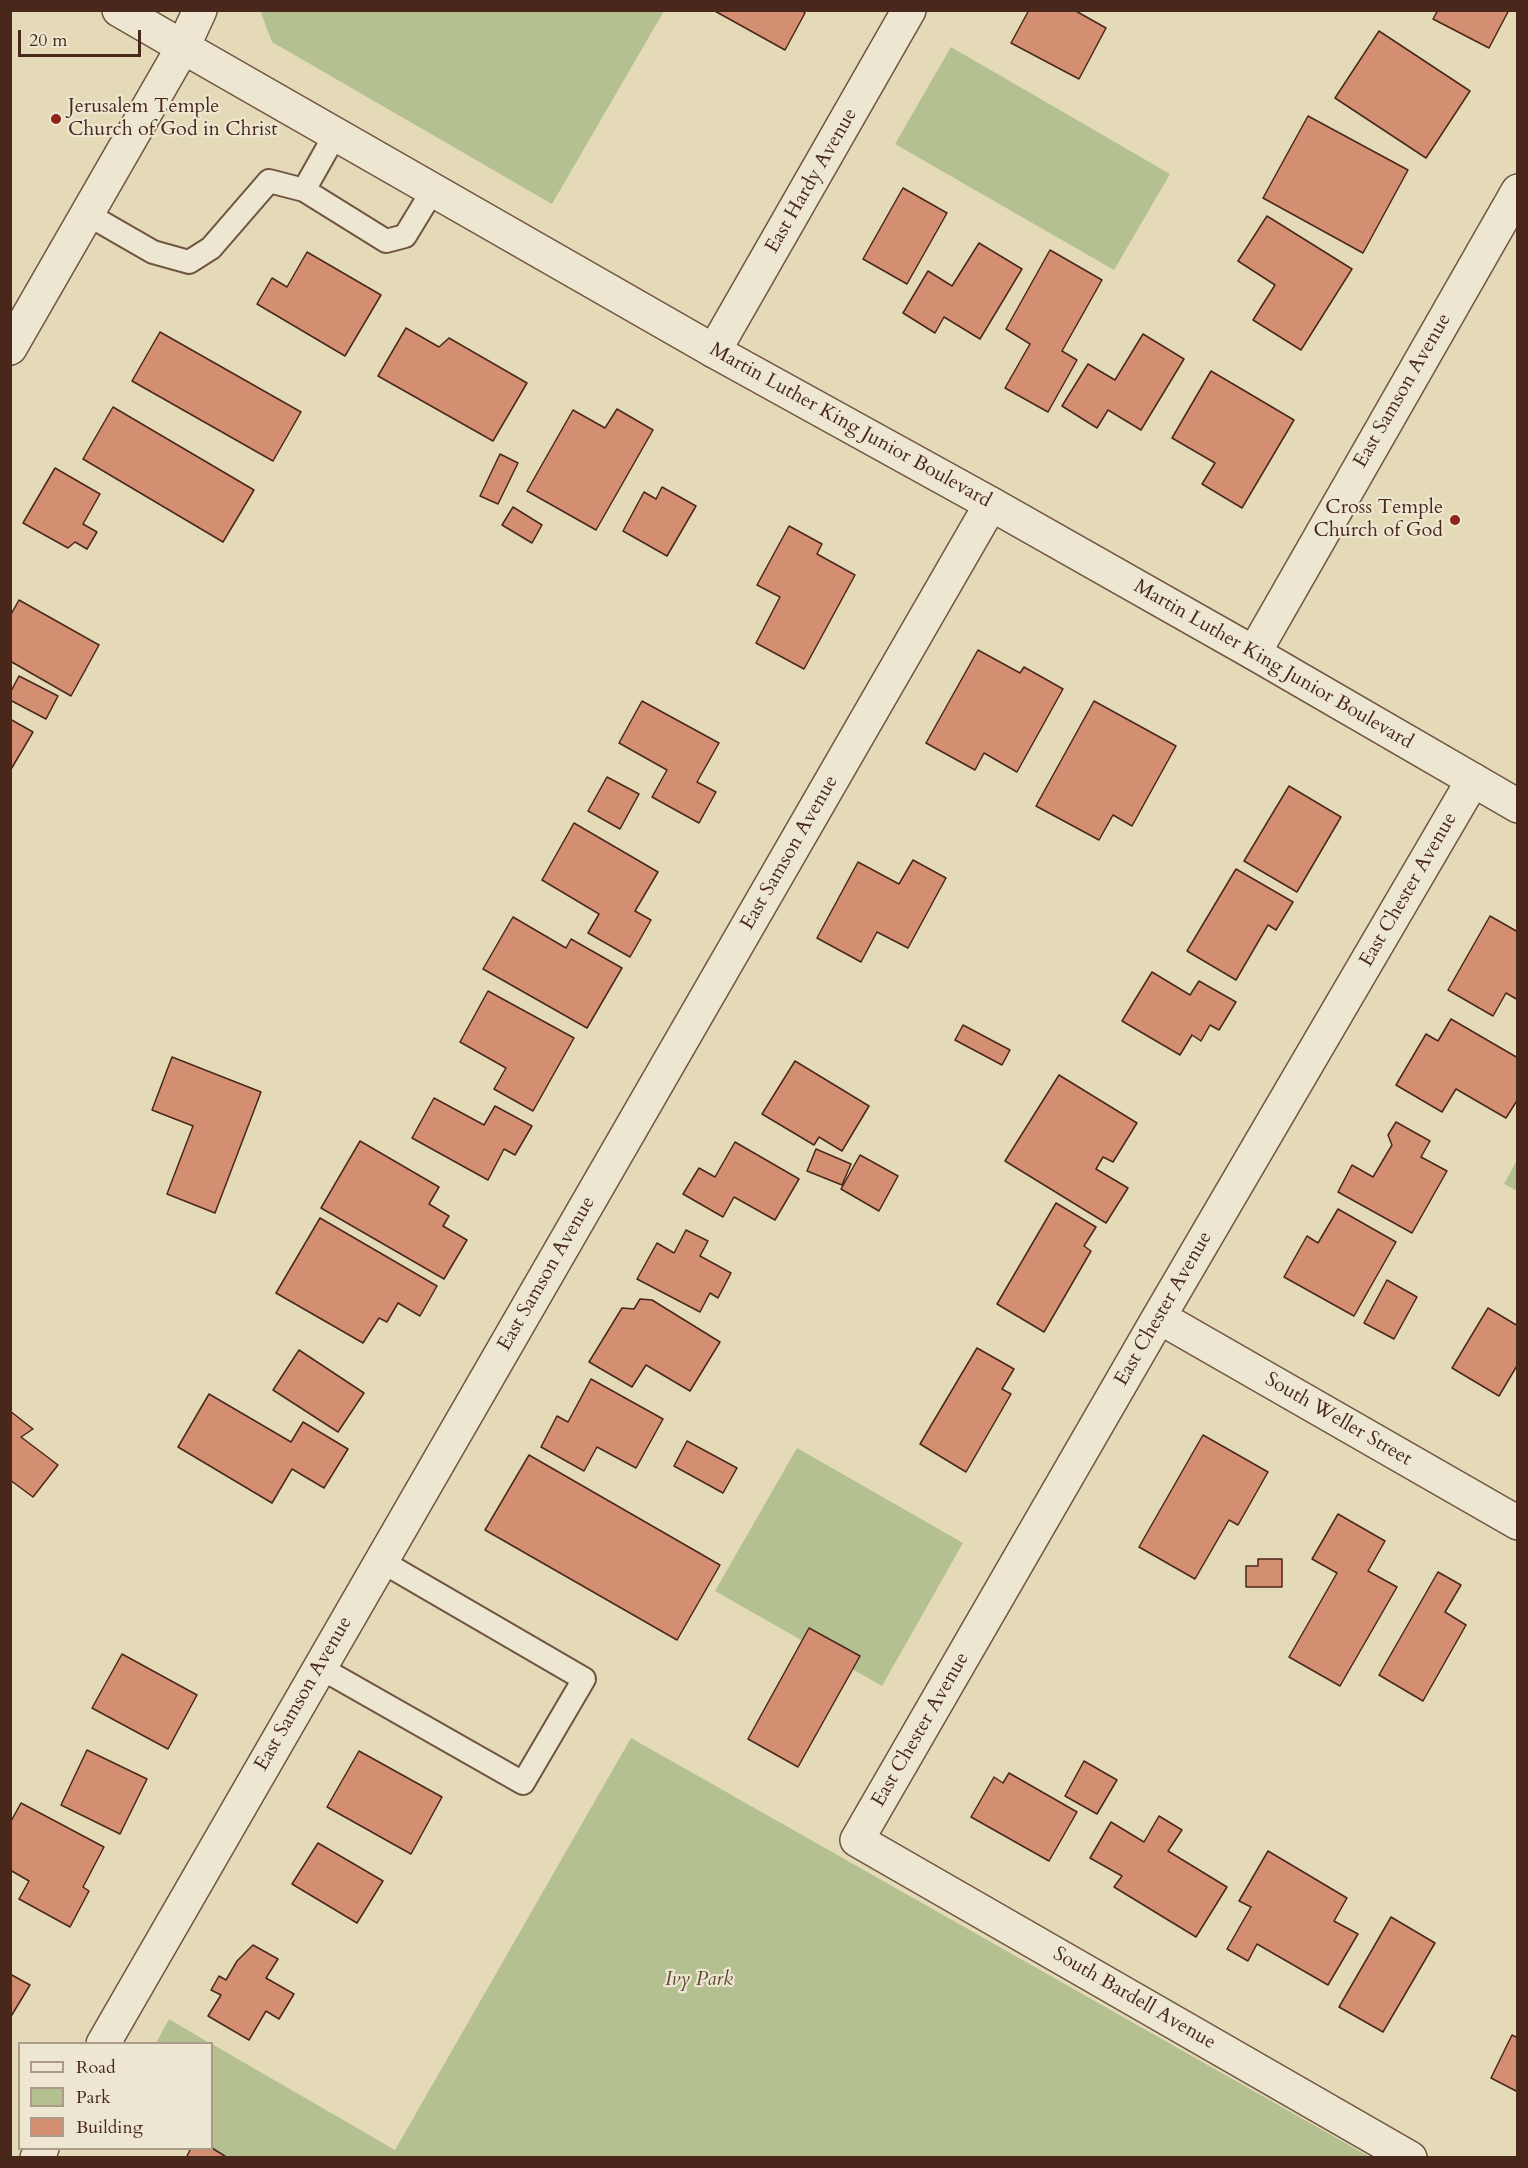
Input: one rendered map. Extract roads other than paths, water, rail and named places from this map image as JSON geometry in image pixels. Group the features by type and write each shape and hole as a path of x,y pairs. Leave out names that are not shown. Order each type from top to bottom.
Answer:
{"street":[{"name":"Martin Luther King Junior Boulevard","path":"119,10 714,351 1254,653 1518,806"},
{"path":"10,348 183,47 200,10"},
{"name":"East Hardy Avenue","path":"714,351 909,10"},
{"name":"East Samson Avenue","path":"1254,653 1518,191"},
{"name":"East Samson Avenue","path":"104,2042 991,504"},
{"name":"East Chester Avenue","path":"857,1840 1473,780"},
{"name":"South Weller Street","path":"1159,1317 1518,1522"},
{"name":"South Bardell Avenue","path":"857,1840 1410,2157"}],"lane":[{"path":"304,190 335,135"},
{"path":"87,214 153,252 189,262 211,248 268,181 304,190 386,241 405,236 433,190"},
{"path":"319,1667 524,1783 584,1679 381,1562"}],"place":[{"name":"Jerusalem Temple Church of God in Christ","path":"56,119"},
{"name":"Cross Temple Church of God","path":"1455,520"}],"park label":[{"name":"Ivy Park","path":"699,1980"}]}
